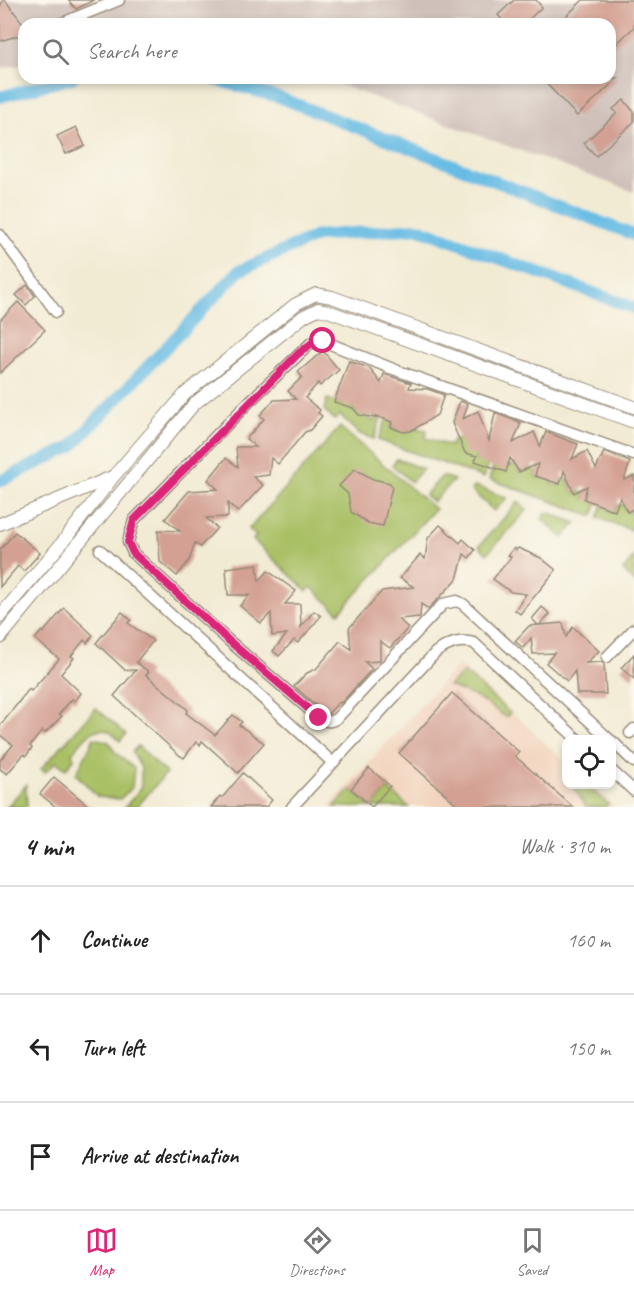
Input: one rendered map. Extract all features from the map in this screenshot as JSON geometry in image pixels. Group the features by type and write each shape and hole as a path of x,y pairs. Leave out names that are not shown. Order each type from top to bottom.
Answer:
{"street":[{"path":"75,18 119,0"},
{"path":"0,235 56,312"},
{"path":"0,616 62,543 113,477 185,394 296,304 316,294 332,297 634,407"},
{"path":"0,638 194,404 304,316 318,309 328,310 634,422"},
{"path":"605,735 457,601 443,604 337,718 332,722 319,718 228,640 133,553 128,542 134,520 250,401 312,343 323,341 393,369 634,455"},
{"path":"0,524 113,477 136,474"},
{"path":"100,550 332,762"},
{"path":"608,657 634,629"},
{"path":"214,655 228,640"},
{"path":"292,807 436,652 449,644 464,641 474,643 573,735"},
{"path":"616,745 634,762"},
{"path":"616,775 634,791"}],"shaded area":[{"path":"0,0 634,0 634,192 337,84 616,84 616,18 18,18 18,66 0,68"},
{"path":"459,664 562,758 562,789 596,789 616,807 328,807"}],"green space":[{"path":"327,399 349,405 359,414 368,416 368,419 374,421 376,416 381,418 374,439 360,434 340,415 335,420 324,410"},
{"path":"386,420 392,421 391,427 406,432 417,428 427,430 426,438 450,446 453,440 460,440 477,456 475,461 492,455 484,478 378,440"},
{"path":"340,427 435,509 339,613 311,587 307,591 253,540 256,536 249,529"},
{"path":"497,457 508,465 515,465 519,472 530,467 536,471 535,476 542,478 544,474 553,478 551,483 559,486 561,479 568,480 574,493 577,491 585,493 584,499 599,499 593,516 489,479"},
{"path":"397,459 423,469 411,482 392,465"},
{"path":"442,476 454,480 433,502 425,495"},
{"path":"475,486 507,498 494,511 471,490"},
{"path":"604,501 610,503 608,509 615,511 617,505 623,505 627,512 634,509 634,531 598,518"},
{"path":"518,502 527,510 487,554 479,546"},
{"path":"547,512 576,523 563,538 542,519"},
{"path":"634,557 634,582 623,570"},
{"path":"464,672 510,713 506,717 476,697 449,686"},
{"path":"96,708 126,734 120,741 110,732 103,729 97,730 88,735 72,753 74,759 66,769 56,762 45,772 41,769"},
{"path":"94,738 109,742 115,752 134,768 132,788 120,799 98,797 76,774"},
{"path":"138,746 166,773 137,807 125,807 141,788 141,768 132,752"},
{"path":"26,785 27,807 7,807"},
{"path":"351,789 371,807 334,807"},
{"path":"388,789 409,807 372,807"},
{"path":"575,789 591,789 608,804 606,807 586,807"}],"building":[{"path":"5,0 19,18 18,36 0,41 0,7"},
{"path":"68,0 94,0 76,9"},
{"path":"514,0 536,0 542,7 530,18 501,18 498,15"},
{"path":"583,0 634,0 634,27 616,44 616,18 564,18"},
{"path":"547,84 612,84 577,116"},
{"path":"624,100 634,112 634,122 596,156 584,143 617,113 613,109"},
{"path":"76,127 85,146 66,154 57,136"},
{"path":"27,285 35,296 26,305 16,295"},
{"path":"18,302 45,330 0,373 0,320"},
{"path":"323,351 339,370 320,386 318,383 305,398 320,410 318,413 322,416 278,464 271,458 269,475 253,477 263,485 238,512 228,503 228,517 206,518 217,528 200,547 195,543 189,561 177,576 160,562 158,530 180,531 165,519 189,491 218,489 208,480 226,458 238,467 236,447 256,447 246,439 264,419 260,415 274,400 296,399 288,391 302,377 298,372"},
{"path":"349,361 369,368 381,383 384,374 411,383 409,388 428,389 444,395 437,415 411,431 403,432 391,427 392,422 376,416 376,418 359,415 353,408 334,402"},
{"path":"460,401 468,404 463,419 478,411 489,441 495,413 521,423 513,443 534,432 540,446 546,432 578,444 572,459 587,451 596,469 604,452 630,462 624,480 634,476 634,509 627,512 620,497 615,511 584,499 587,486 574,493 564,471 560,484 535,476 538,464 519,472 510,458 506,472 475,461 477,456 465,453 452,423"},
{"path":"355,469 373,479 390,483 392,487 383,526 368,523 351,512 348,494 339,486"},
{"path":"440,525 460,543 463,539 475,550 469,558 464,554 457,579 428,609 421,604 420,617 399,619 408,628 390,648 380,641 380,661 365,662 372,669 342,702 338,703 328,714 323,712 294,686 307,673 316,669 340,641 351,649 349,628 382,591 414,587 400,578 420,555 425,559 428,538"},
{"path":"15,532 40,553 24,571 18,566 0,587 0,550"},
{"path":"514,548 541,558 556,570 520,614 515,610 526,594 511,592 493,579 511,557 508,555"},
{"path":"257,564 259,581 268,571 296,591 285,604 300,604 301,627 314,611 321,616 298,643 294,640 279,656 273,651 287,634 272,636 271,613 261,623 240,606 249,595 228,595 226,568"},
{"path":"542,607 550,614 539,625 563,623 566,637 573,627 599,651 586,663 601,662 604,664 606,694 577,694 575,671 567,681 546,663 554,653 533,654 531,638 523,648 515,641 529,626 538,625 532,619"},
{"path":"64,608 93,635 87,643 84,640 71,656 74,658 61,674 81,693 75,701 72,699 59,714 62,716 45,733 42,731 30,746 32,748 26,756 24,754 7,774 0,769 0,760 13,745 0,735 0,726 29,689 31,691 59,659 35,639"},
{"path":"122,612 131,620 128,623 153,641 136,662 149,672 146,675 188,710 186,713 215,735 233,715 242,722 239,725 264,743 238,773 202,741 200,745 196,742 184,758 179,755 114,696 136,670 125,670 96,643"},
{"path":"634,654 634,679 621,668"},
{"path":"452,693 519,752 515,756 573,807 460,807 399,753"},
{"path":"369,768 390,786 372,807 351,789"},
{"path":"243,773 272,800 266,807 211,807 220,796 222,798"},
{"path":"54,777 90,807 56,807 40,794"}],"waterway":[{"path":"0,97 49,84"},
{"path":"230,84 278,97 634,235"},
{"path":"0,481 71,447 239,271 317,236 417,228 634,308"}],"route":[{"path":"319,718 228,640 133,553 128,542 134,520 298,354 312,343 323,341"}]}
